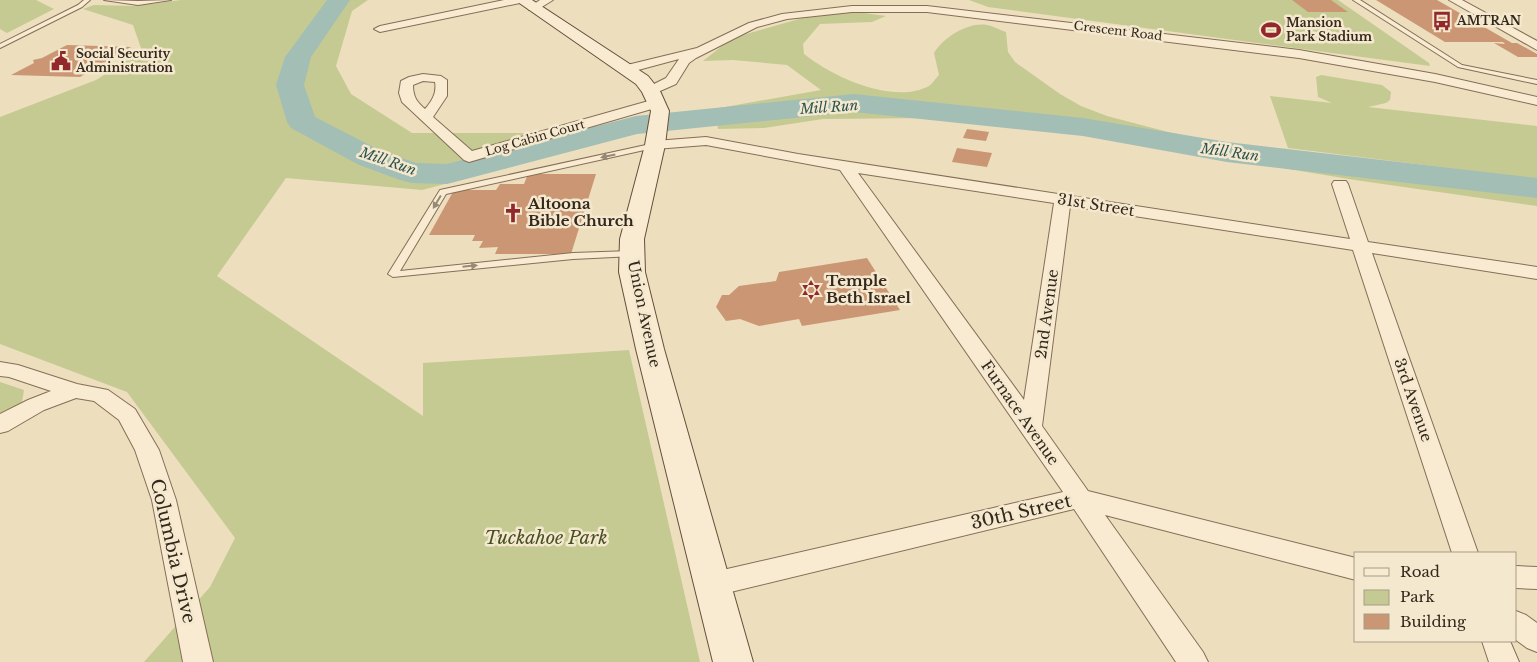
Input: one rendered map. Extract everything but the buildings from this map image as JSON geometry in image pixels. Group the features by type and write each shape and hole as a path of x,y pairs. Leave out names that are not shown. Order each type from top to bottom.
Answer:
{"main road":[{"path":"525,3 642,80 656,117"},
{"name":"Union Avenue","path":"656,117 637,215 631,254 632,272 650,349 714,584 733,662"}],"street":[{"path":"380,29 548,0"},
{"path":"1454,0 1537,46"},
{"name":"Crescent Road","path":"656,117 672,81 684,61 753,25 786,16 852,9 927,5 1300,54 1435,78 1537,101"},
{"name":"Crescent Road","path":"627,69 702,50"},
{"name":"Log Cabin Court","path":"426,117 469,157 656,117"},
{"name":"31st Street","path":"656,117 706,141 798,159 1537,273"},
{"name":"Furnace Avenue","path":"845,166 1031,427 1193,662"},
{"name":"3rd Avenue","path":"1340,184 1465,552"},
{"name":"2nd Avenue","path":"1031,427 1063,200"},
{"name":"Columbia Drive","path":"0,369 11,370 75,391 100,395 126,415 147,450 164,500 198,662"},
{"name":"Columbia Drive","path":"0,425 45,400 75,391"},
{"name":"30th Street","path":"714,584 1079,498 1354,568"},
{"path":"1517,578 1537,578"},
{"path":"1517,625 1537,639"},
{"path":"1496,642 1504,662"}],"lane":[{"path":"0,46 80,6 87,0"},
{"path":"107,0 138,3 168,0"},
{"path":"1356,0 1460,66 1537,82"},
{"path":"631,254 573,256 393,274 443,192 656,117"}],"green space":[{"path":"0,0 36,0 54,9 7,33 0,29"},
{"name":"Tuckahoe Park","path":"181,0 368,0 352,11 336,66 351,94 412,133 637,133 422,190 286,178 217,276 423,416 423,363 629,350 700,662 144,662 210,587 235,538 127,392 0,344 0,117 96,80 142,51 133,25 83,9 94,5 134,6"},
{"name":"Mansion Park Stadium","path":"969,0 1338,0 1429,63 1430,66 988,7"},
{"path":"840,12 886,16 872,22 820,24 803,44 804,54 831,71 864,86 898,92 914,91 929,86 939,75 934,53 938,47 950,36 965,28 987,25 1006,32 1008,52 1015,62 1060,94 1081,106 1107,116 1168,132 1266,152 1537,184 1537,206 1355,180 1061,132 933,118 823,119 764,128 718,129 714,109 821,90 787,65 733,60 703,61 732,38 813,15"},
{"path":"1321,75 1382,85 1391,92 1390,100 1386,103 1368,107 1537,126 1537,179 1288,148 1270,96 1332,103 1318,97 1316,77"},
{"path":"0,382 24,390 22,402 0,417"}],"waterway":[{"name":"Mill Run","path":"339,0 298,57 290,85 302,122 370,158 412,173 447,174 636,125 854,103 1083,127 1227,152 1537,188"}],"place":[{"name":"AMTRAN","path":"1442,21"},
{"name":"Mansion Park Stadium","path":"1271,30"},
{"name":"Social Security Administration","path":"61,61"},
{"name":"Altoona Bible Church","path":"513,213"},
{"name":"Temple Beth Israel","path":"811,290"}]}
